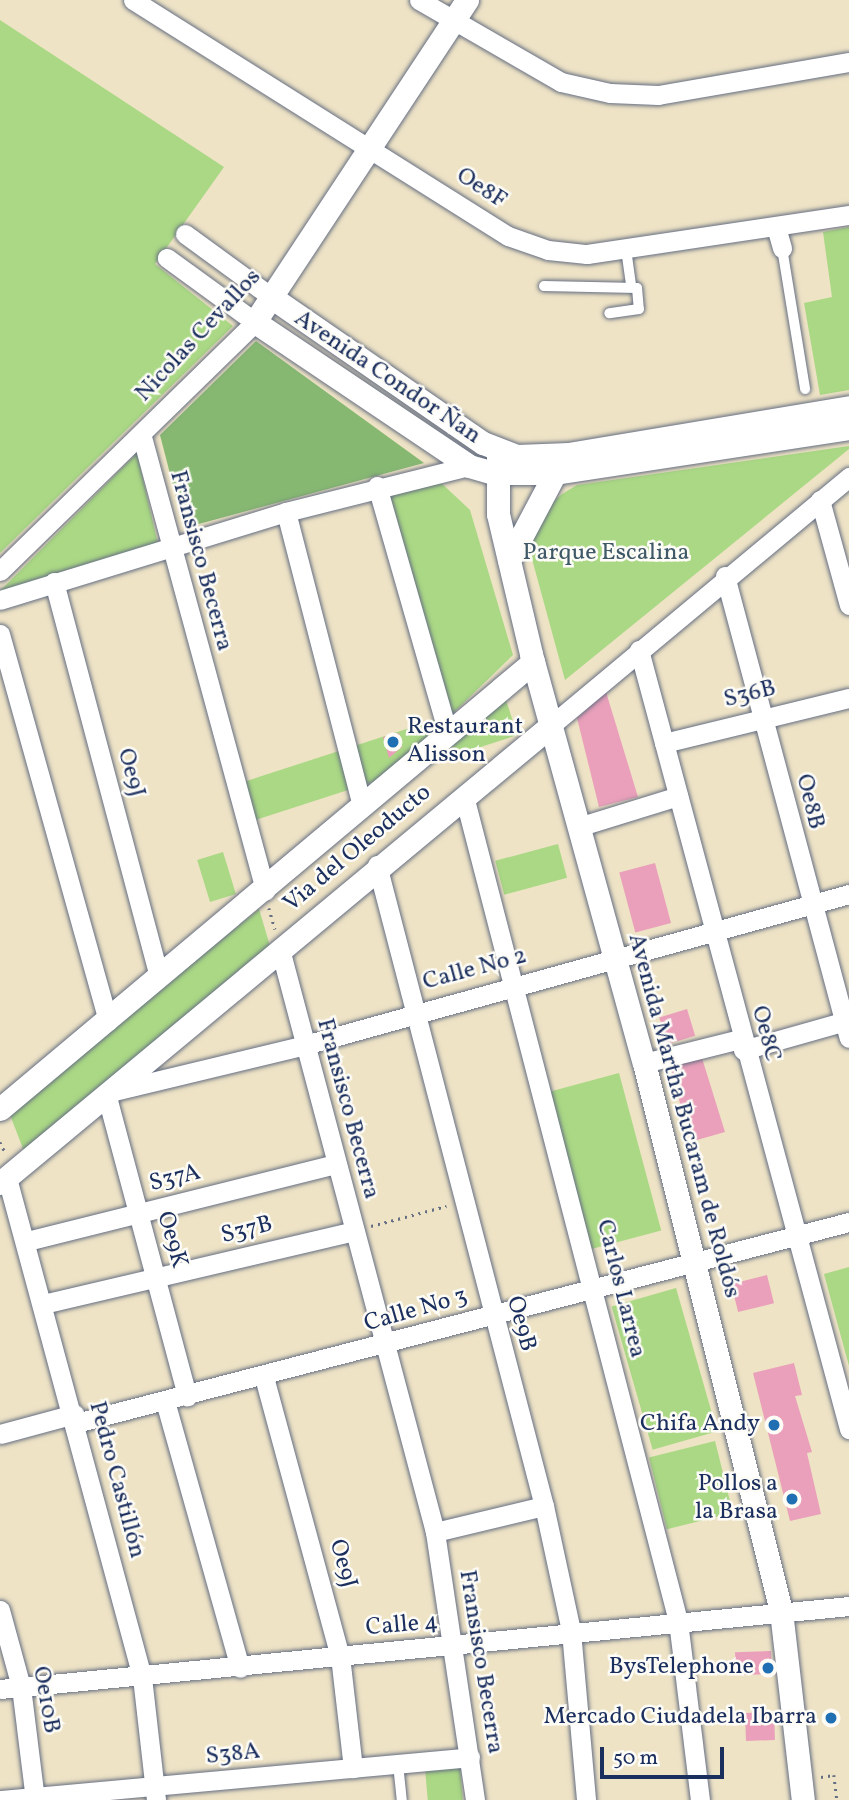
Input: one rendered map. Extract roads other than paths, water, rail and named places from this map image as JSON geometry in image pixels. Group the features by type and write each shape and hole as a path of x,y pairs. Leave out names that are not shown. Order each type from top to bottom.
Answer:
{"street":[{"name":"Oe8F","path":"133,0 508,236 548,250 626,248 849,215"},
{"path":"419,0 561,82 610,93 658,95 849,62"},
{"name":"Nicolas Cevallos","path":"0,571 142,437 255,322 274,299 467,0"},
{"path":"776,227 782,248"},
{"name":"Avenida Condor Ñan","path":"185,234 274,299 498,450 569,454 849,407"},
{"name":"Avenida Condor Ñan","path":"167,258 255,322 469,466 494,473 555,473 849,428"},
{"name":"Fransisco Becerra","path":"142,437 265,891"},
{"name":"Avenida Martha Bucaram de Roldós","path":"498,450 494,473 509,560 533,662 644,1063 781,1611 802,1790"},
{"path":"0,600 377,486 469,466"},
{"path":"509,560 555,473"},
{"name":"Via del Oleoducto","path":"4,1181 111,1094 377,866 549,727 725,576 849,477"},
{"path":"377,486 448,734"},
{"path":"820,500 847,594"},
{"path":"286,512 362,806"},
{"name":"Oe8B","path":"725,576 810,904 847,1026"},
{"name":"Oe9J","path":"54,582 159,977"},
{"path":"0,634 108,1021"},
{"name":"Oe8C","path":"639,650 714,931 741,1045 798,1234 849,1429"},
{"name":"Via del Oleoducto","path":"0,1109 265,891 533,662"},
{"name":"S36B","path":"664,743 762,717 849,698"},
{"name":"Carlos Larrea","path":"464,796 517,984 596,1288 678,1622 700,1800"},
{"path":"578,827 678,796"},
{"name":"Oe9B","path":"377,866 412,1013 544,1506 571,1632 586,1800"},
{"name":"Calle No 2","path":"111,1094 305,1045 412,1013 849,894"},
{"name":"Fransisco Becerra","path":"280,949 383,1345 435,1532 475,1800"},
{"path":"644,1063 847,1026"},
{"name":"Oe9K","path":"111,1094 138,1213 187,1396"},
{"name":"S37A","path":"27,1241 335,1164"},
{"name":"Pedro Castillón","path":"4,1181 27,1241 142,1676 156,1794"},
{"name":"Calle No 3","path":"0,1434 165,1401 264,1377 695,1260 849,1222"},
{"name":"S37B","path":"43,1304 355,1230"},
{"name":"Oe9J","path":"264,1377 340,1656 353,1768"},
{"path":"165,1401 240,1668"},
{"path":"435,1532 544,1506"},
{"name":"Calle 4","path":"0,1689 240,1668 571,1632 849,1606"},
{"name":"Oe10B","path":"0,1610 21,1687 35,1799"},
{"name":"S38A","path":"0,1800 156,1794 353,1768 470,1757"}],"lane":[{"path":"609,313 641,307 631,284 626,248"},
{"path":"782,248 805,389"},
{"path":"544,286 631,284"},
{"path":"398,1764 402,1800"}],"place":[{"name":"Restaurant Alisson","path":"393,742"},
{"name":"Chifa Andy","path":"774,1425"},
{"name":"Pollos a la Brasa","path":"792,1499"},
{"name":"BysTelephone","path":"768,1668"},
{"name":"Mercado Ciudadela Ibarra","path":"831,1718"}],"park label":[{"name":"Parque Escalina","path":"606,554"}]}
